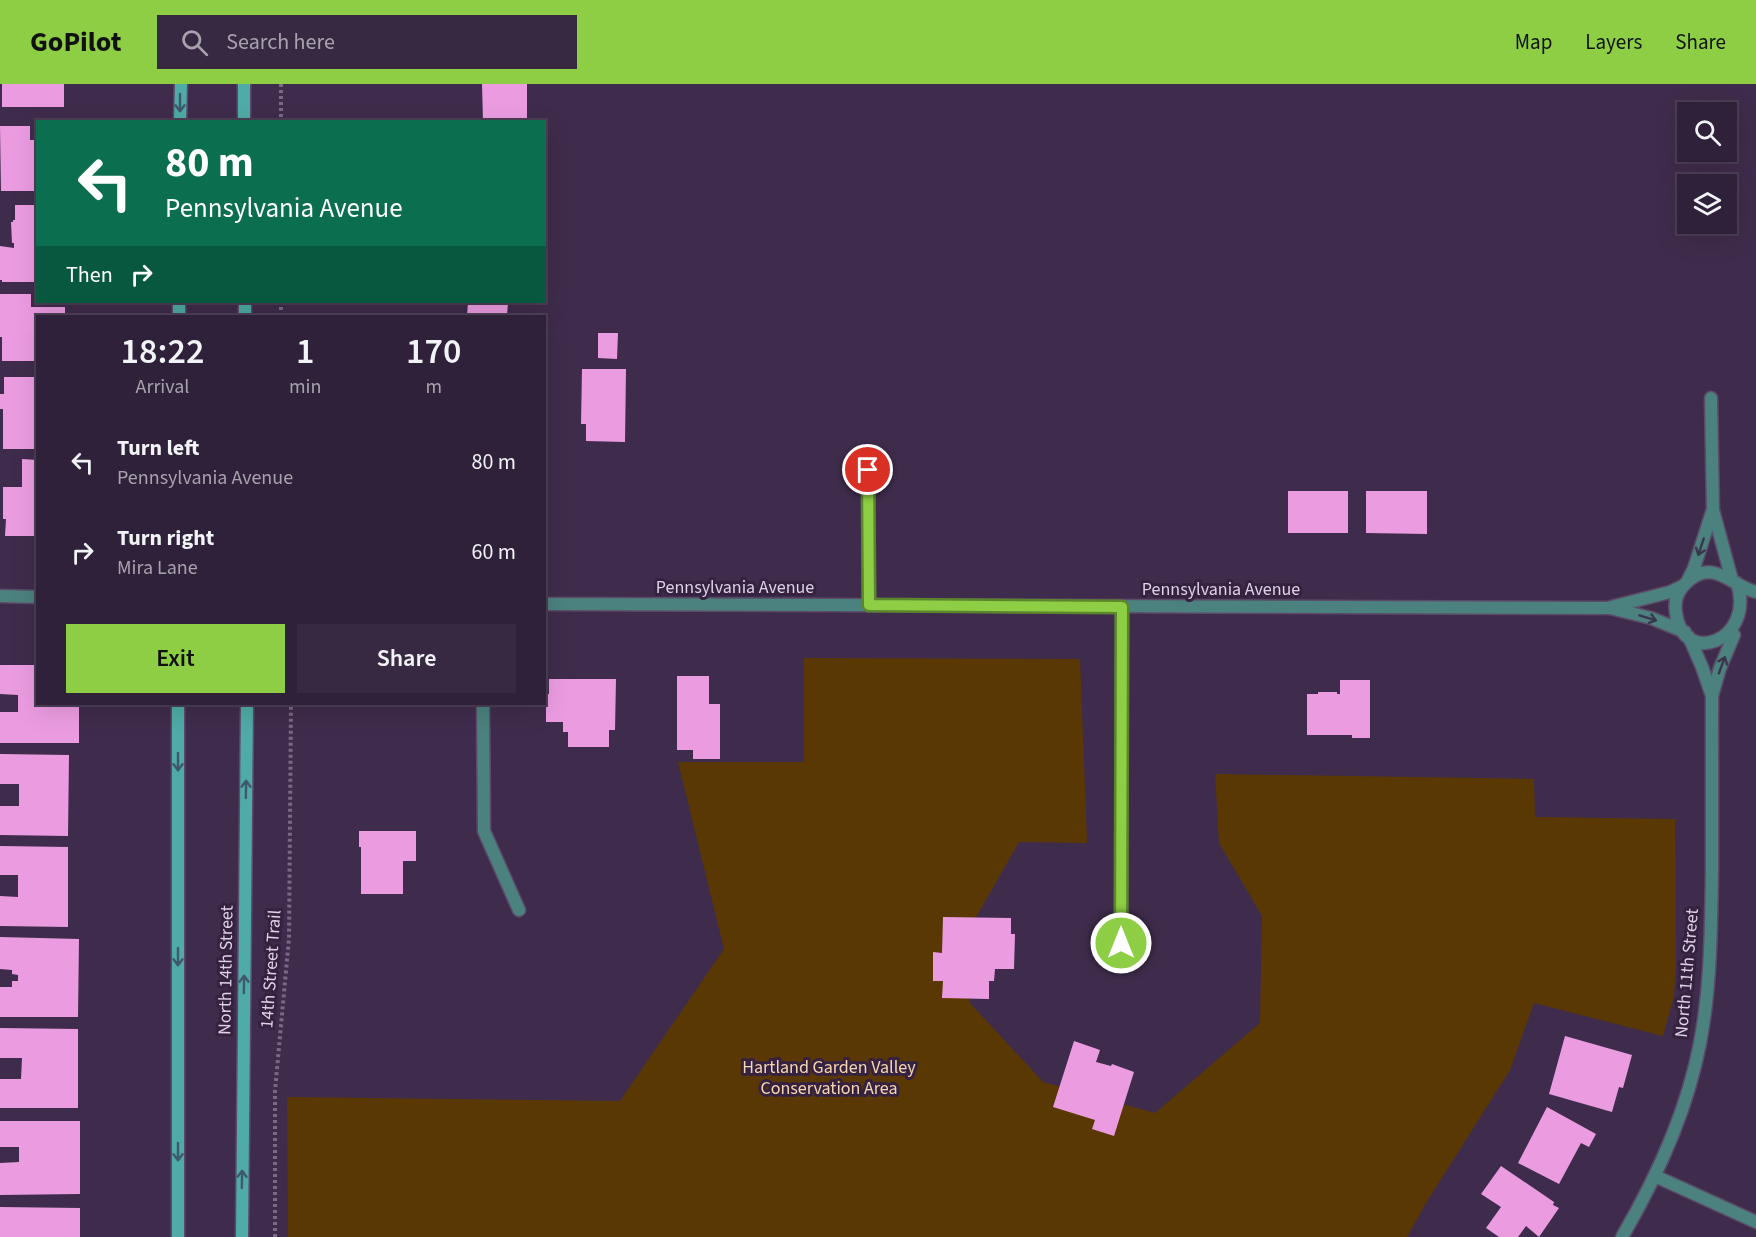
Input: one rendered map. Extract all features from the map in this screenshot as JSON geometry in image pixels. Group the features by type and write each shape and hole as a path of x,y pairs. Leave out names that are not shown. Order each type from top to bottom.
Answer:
{"main road":[{"path":"180,120 181,84"},
{"path":"244,84 244,120"},
{"path":"178,705 178,1237"},
{"name":"North 14th Street","path":"242,1237 247,705"}],"street":[{"path":"1712,398 1713,510 1734,582 1756,592"},
{"path":"868,470 869,605"},
{"path":"1685,584 1702,574 1715,573 1727,576 1744,594 1745,618 1740,630 1721,642 1710,644 1699,642 1681,628 1676,618 1677,596 1697,559 1713,510"},
{"name":"Pennsylvania Avenue","path":"1610,608 1670,592 1685,584"},
{"path":"0,596 36,597"},
{"name":"Pennsylvania Avenue","path":"546,604 1610,608 1651,618 1687,634"},
{"path":"1121,943 1122,607"},
{"name":"North 11th Street","path":"1712,696 1740,630"},
{"name":"North 11th Street","path":"1622,1237 1655,1176 1680,1115 1700,1046 1706,1007 1712,888 1712,696 1687,634"},
{"path":"483,705 484,831 519,910"},
{"path":"1655,1176 1756,1222"}],"path":[{"path":"281,84 281,120"},
{"name":"14th Street Trail","path":"275,1237 275,1091 289,938 291,705"}],"green space":[{"name":"Hartland Garden Valley Conservation Area","path":"804,658 1080,659 1087,843 1019,842 971,926 969,1002 1043,1082 1155,1113 1260,1023 1262,916 1219,843 1215,774 1534,779 1535,817 1675,819 1676,964 1674,996 1663,1036 1534,1003 1510,1070 1407,1237 288,1237 287,1097 620,1101 724,949 678,762 804,762"}],"building":[{"path":"2,84 64,84 64,107 2,107"},
{"path":"482,84 527,84 527,120 483,120"},
{"path":"0,126 30,126 30,140 36,140 36,191 1,191"},
{"path":"15,205 36,205 36,282 2,282 0,280 0,246 14,248 11,222 15,220"},
{"path":"0,294 31,294 31,307 65,307 65,315 36,315 36,361 2,361 2,337 0,337"},
{"path":"468,303 508,303 507,315 467,315"},
{"path":"598,333 618,333 617,359 598,358"},
{"path":"582,369 626,369 625,442 586,441 586,424 581,424"},
{"path":"4,377 36,377 36,449 3,449 3,409 0,409 0,394 4,394"},
{"path":"22,459 36,460 35,536 5,536 3,487 22,487"},
{"path":"1288,491 1348,491 1348,533 1288,533"},
{"path":"1366,491 1427,491 1427,534 1366,533"},
{"path":"0,665 36,665 36,705 79,705 79,743 0,743 0,712 18,712 18,695 0,694"},
{"path":"677,676 709,676 709,704 720,704 720,759 693,759 693,750 677,750"},
{"path":"549,679 616,679 615,730 609,730 609,747 568,747 568,732 563,732 563,722 546,722 546,694 549,694"},
{"path":"1340,680 1370,680 1370,738 1352,738 1352,735 1307,735 1307,694 1337,692 1340,694"},
{"path":"0,754 69,755 68,836 0,835 0,806 19,806 19,784 0,784"},
{"path":"359,831 416,831 416,861 403,861 403,894 361,894"},
{"path":"0,846 68,847 68,927 0,926 0,896 18,897 18,875 0,875"},
{"path":"943,917 1011,918 1011,934 1015,934 1014,969 995,969 994,981 989,981 989,999 942,998 943,981 933,981 933,952 942,953"},
{"path":"0,937 79,939 78,1017 0,1017 0,987 12,987 12,981 18,981 18,975 12,974 12,970 0,969"},
{"path":"0,1028 78,1029 78,1108 0,1108 0,1079 21,1079 22,1058 0,1058"},
{"path":"1565,1036 1632,1055 1623,1088 1619,1087 1612,1112 1549,1094"},
{"path":"1074,1041 1100,1050 1096,1062 1111,1066 1112,1064 1134,1072 1114,1136 1092,1129 1095,1120 1053,1107"},
{"path":"1547,1107 1596,1134 1589,1147 1581,1143 1559,1184 1518,1163"},
{"path":"0,1121 80,1121 80,1194 0,1195 0,1163 19,1162 19,1147 0,1147"},
{"path":"1501,1166 1554,1202 1553,1205 1559,1208 1539,1237 1526,1226 1518,1237 1499,1237 1486,1228 1501,1207 1481,1194"},
{"path":"0,1207 80,1208 80,1237 0,1237"}],"route":[{"path":"868,470 869,605 1122,607 1121,943"}]}
